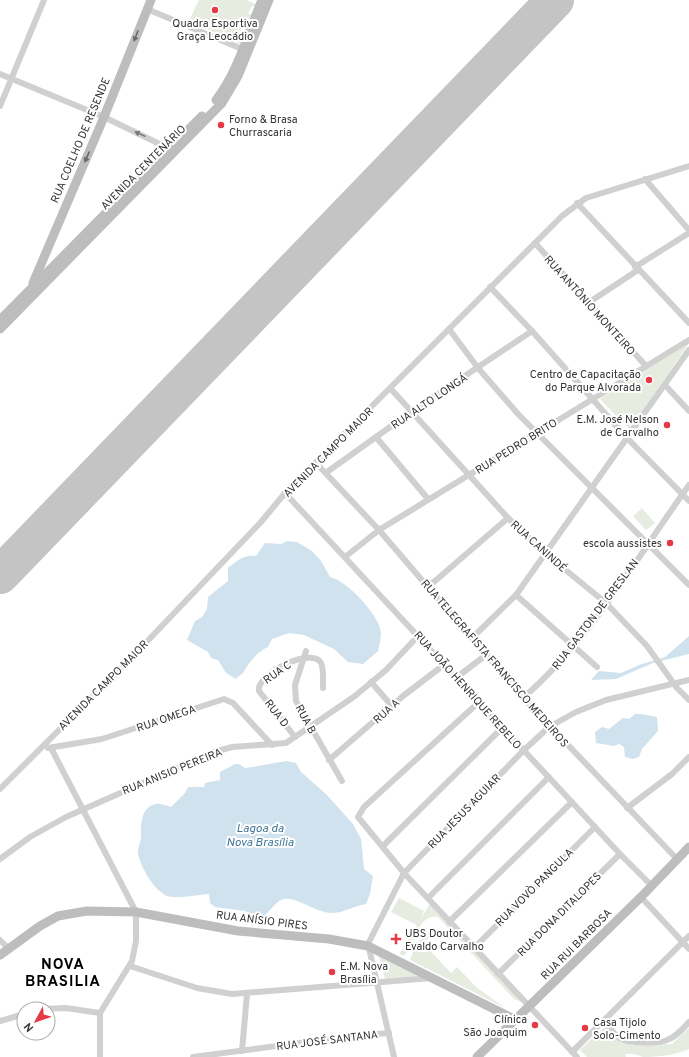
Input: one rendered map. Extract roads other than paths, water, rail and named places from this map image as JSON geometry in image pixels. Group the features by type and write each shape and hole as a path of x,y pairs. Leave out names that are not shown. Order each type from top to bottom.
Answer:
{"main road":[{"name":"RUA COELHO DE RESENDE","path":"30,289 104,117 150,0"},
{"name":"AVENIDA CENTENÁRIO","path":"1,322 172,150 217,99 224,88 242,49 262,0"},
{"name":"AVENIDA CENTENÁRIO","path":"1,322 30,289 172,150 212,114 230,91 269,0"},
{"name":"RUA RUI BARBOSA","path":"477,1057 531,1006 652,886 689,847"},
{"name":"RUA ANÍSIO PIRES","path":"0,955 40,926 64,914 94,910 136,912 238,931 329,939 368,946 516,1020"}],"street":[{"path":"0,106 44,0"},
{"path":"147,9 242,49"},
{"path":"0,74 104,117 172,150"},
{"name":"AVENIDA CAMPO MAIOR","path":"0,789 142,646 261,522 285,493 317,464 490,287 577,203 593,195 689,166"},
{"path":"588,303 689,231 645,179"},
{"path":"577,203 689,323"},
{"name":"RUA ANTÔNIO MONTEIRO","path":"534,243 646,366"},
{"path":"490,287 532,331 627,438 689,501"},
{"path":"449,329 478,368 537,434 647,545 689,585"},
{"name":"RUA ALTO LONGÁ","path":"326,472 411,412 532,331"},
{"name":"RUA PEDRO BRITO","path":"345,557 379,530 428,499 689,340"},
{"path":"472,638 516,595 689,350"},
{"path":"665,385 689,411"},
{"name":"RUA CANINDÉ","path":"391,389 508,518 546,554 606,603 660,662 673,682 689,700"},
{"path":"376,437 428,499"},
{"name":"RUA TELEGRAFISTA FRANCISCO MEDEIROS","path":"317,464 379,530 549,727 677,859"},
{"name":"RUA GASTON DE GRESLAN","path":"523,698 555,668 573,646 606,603 689,485"},
{"name":"RUA JOÃO HENRIQUE REBELO","path":"285,493 419,635 620,854 652,886"},
{"path":"428,587 508,518"},
{"path":"516,595 597,667"},
{"name":"RUA ANISIO PEREIRA","path":"0,859 30,837 82,809 210,753 232,747 286,743 345,704 386,670 419,635"},
{"name":"RUA B","path":"306,652 297,680 295,694 296,701 342,781"},
{"path":"457,677 486,655"},
{"name":"RUA C","path":"259,689 261,681 288,662 303,658 315,659 320,662 323,688"},
{"name":"RUA A","path":"329,760 392,706 445,664"},
{"name":"RUA JESUS AGUIAR","path":"368,946 372,932 404,872 524,750 549,727 576,712 606,700 673,682 689,680"},
{"path":"371,682 392,706"},
{"name":"RUA D","path":"259,689 295,737"},
{"name":"RUA OMEGA","path":"43,747 50,748 102,739 224,699 233,703 272,745"},
{"path":"479,702 357,815 404,872 449,922 498,974 531,1006 577,1057"},
{"path":"383,846 503,727"},
{"path":"50,748 136,912 136,941 130,966 100,1013 100,1057"},
{"path":"627,808 672,774 689,757"},
{"path":"428,898 549,777"},
{"path":"449,922 572,802"},
{"name":"RUA VOVÒ PANGULA","path":"474,948 595,827"},
{"name":"RUA DONA DITALOPES","path":"498,974 620,854"},
{"path":"641,897 689,949"},
{"path":"572,1052 689,936"},
{"path":"0,940 9,949"},
{"path":"368,946 394,1057"},
{"path":"130,966 213,992 247,994 432,978"},
{"path":"242,1051 247,994"},
{"path":"56,1008 66,1008 100,1013"},
{"path":"0,1021 16,1016"},
{"path":"604,1021 621,1039 625,1041 645,1042 668,1040 689,1022"},
{"name":"RUA JOSÉ SANTANA","path":"193,1057 352,1036 389,1034"}],"water":[{"path":"287,541 297,542 312,551 321,561 330,577 345,584 369,608 375,617 381,633 378,651 363,664 348,662 334,649 304,635 289,633 272,639 268,647 256,655 243,673 236,679 226,673 218,660 211,658 208,652 187,640 195,621 202,617 207,609 208,597 228,581 228,568 244,557 256,556 265,543 281,544"},
{"path":"689,636 689,654 653,663 616,679 591,680 599,671 621,673 639,665 665,657"},
{"path":"635,714 657,717 658,731 642,749 639,757 633,759 625,757 624,747 619,744 614,746 596,743 595,732 602,727 609,729 623,718 629,719"},
{"name":"Lagoa da Nova Brasília","path":"286,761 296,763 301,772 326,794 353,824 361,839 364,869 373,876 370,894 366,904 340,912 331,913 319,910 298,901 286,899 279,901 265,915 253,915 245,911 215,907 210,903 209,894 171,897 157,889 145,872 138,854 141,839 142,818 147,809 156,804 171,807 185,793 188,787 204,787 205,783 220,780 220,772 235,764 239,764 245,768"}],"place":[{"name":"Quadra Esportiva Graça Leocádio","path":"215,10"},
{"name":"Forno & Brasa Churrascaria","path":"221,125"},
{"name":"Centro de Capacitação do Parque Alvorada","path":"649,380"},
{"name":"E.M. José Nelson de Carvalho","path":"667,425"},
{"name":"escola aussistes","path":"670,543"},
{"name":"UBS Doutor Evaldo Carvalho","path":"396,939"},
{"name":"E.M. Nova Brasília","path":"332,972"},
{"name":"Clínica São Joaquim","path":"535,1025"},
{"name":"Casa Tijolo Solo-Cimento","path":"585,1028"}],"district":[{"name":"NOVA BRASILIA","path":"63,972"}]}
